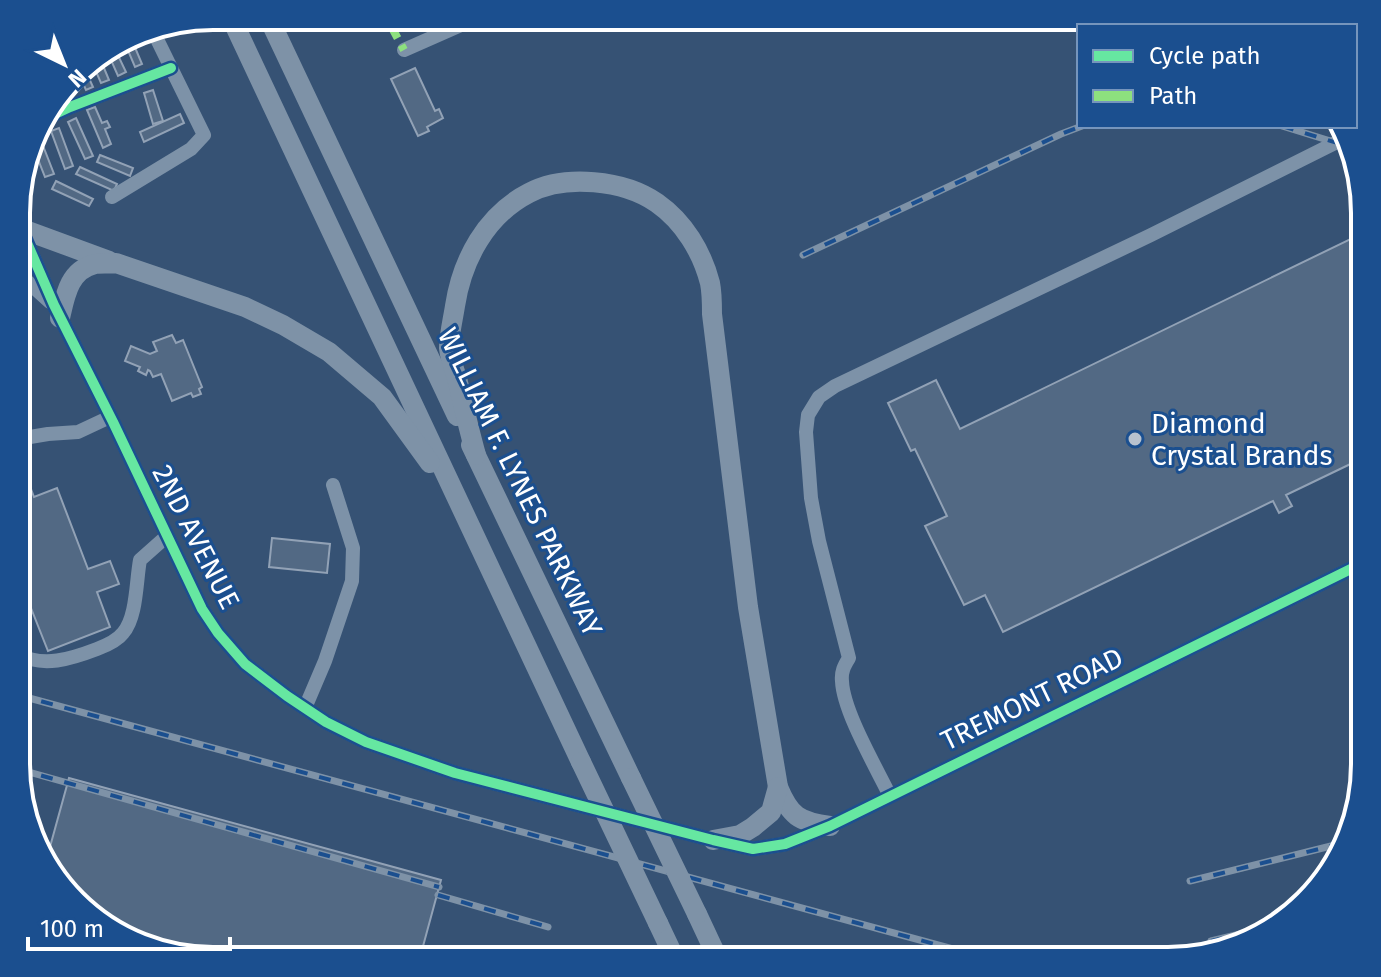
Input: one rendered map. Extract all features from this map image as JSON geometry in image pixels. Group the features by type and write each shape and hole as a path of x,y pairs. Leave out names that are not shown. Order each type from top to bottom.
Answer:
{"highway":[{"path":"237,30 669,947"},
{"name":"WILLIAM F. LYNES PARKWAY","path":"274,30 712,947"},
{"path":"476,455 449,348 458,291 468,257 486,228 508,206 530,191 565,181 597,182 629,190 655,202 674,217 690,237 702,257 711,286 748,607 778,787 786,806 798,816 810,823 830,826"},
{"path":"30,230 245,307 329,352 382,397 454,492"},
{"path":"57,311 67,288 83,270 95,264 116,263"},
{"path":"713,840 740,835 753,827 771,812 778,787"}],"street":[{"path":"404,50 449,30"},
{"path":"112,197 191,149 204,135 157,39"},
{"path":"62,111 171,68"},
{"path":"890,796 847,707 841,678 849,658 811,498 806,432 808,415 819,397 835,386 1336,142"},
{"name":"2ND AVENUE","path":"30,251 202,609 245,664 326,722 366,742 455,773 713,840"},
{"path":"30,285 57,311"},
{"path":"30,437 78,432 110,417"},
{"path":"305,708 325,661 352,581 353,548 333,485"},
{"path":"30,659 47,662 72,659 107,645 123,634 132,617 140,560 167,536"},
{"name":"TREMONT ROAD","path":"713,840 753,849 785,844 830,826 1351,569"}],"building":[{"path":"135,48 142,64 135,67 128,51"},
{"path":"119,57 126,72 118,76 112,61"},
{"path":"415,68 435,111 439,109 443,118 418,136 391,79"},
{"path":"153,90 163,121 153,124 144,93"},
{"path":"95,107 102,123 107,121 110,127 105,129 111,144 103,148 87,110"},
{"path":"180,114 184,123 144,142 140,132"},
{"path":"76,118 93,156 85,159 68,122"},
{"path":"59,128 73,166 65,169 51,131"},
{"path":"43,146 54,174 45,177 38,160"},
{"path":"100,155 133,168 130,176 97,162"},
{"path":"80,167 117,184 114,191 76,174"},
{"path":"56,181 93,199 89,206 52,189"},
{"name":"Diamond Crystal Brands","path":"1351,239 1351,464 1286,495 1292,506 1279,513 1273,501 1003,632 985,595 964,605 925,526 947,516 915,449 911,451 888,403 936,380 960,429"},
{"path":"172,335 176,343 183,340 202,387 199,389 201,394 193,397 191,393 172,401 161,374 153,377 148,370 146,375 138,371 140,367 125,361 131,346 150,354 157,351 153,342"},
{"path":"30,486 34,497 57,488 88,569 110,561 119,584 97,592 110,627 48,651 30,606"},
{"path":"272,538 330,544 327,573 269,567"},
{"path":"69,778 441,880 423,947 201,947 143,933 102,909 68,875 50,847"}],"railway":[{"path":"803,255 1077,128"},
{"path":"1288,128 1336,143"},
{"path":"30,698 945,947"},
{"path":"30,772 439,887"},
{"path":"1190,881 1331,846"},
{"path":"438,895 548,927"},
{"path":"1211,941 1224,938"}],"marked path":[{"path":"393,30 404,50"}],"cycle path":[{"path":"62,111 171,68"},
{"path":"30,250 202,609 245,664 326,722 366,742 455,773 713,840 753,849 785,844 830,826 1351,569"}],"place":[{"name":"Diamond Crystal Brands","path":"1135,439"}]}
